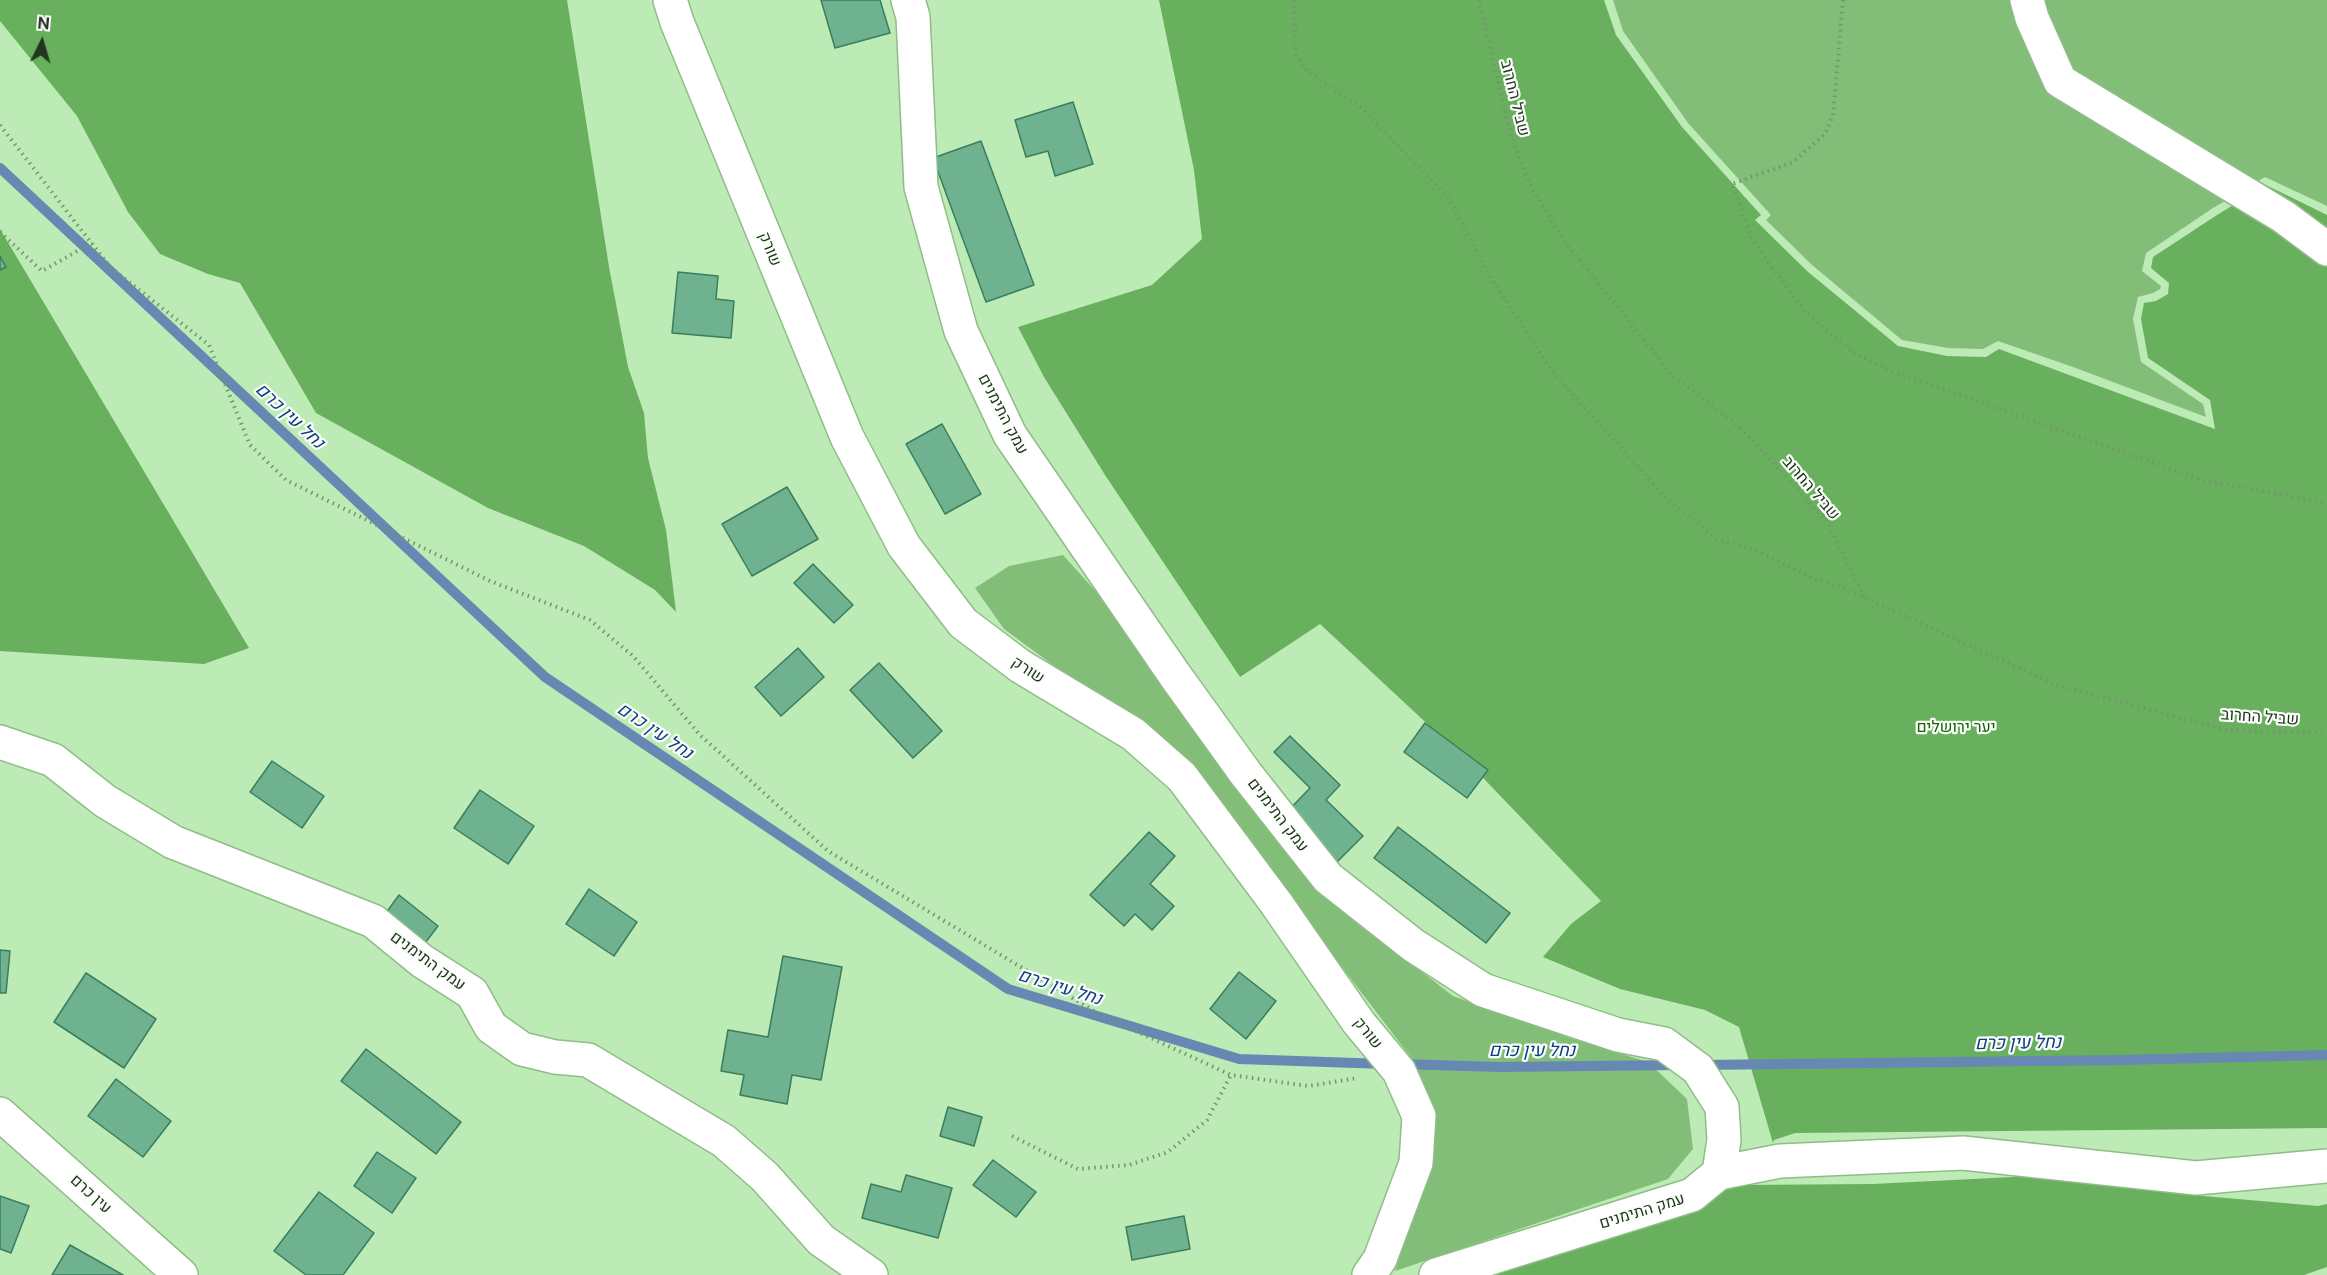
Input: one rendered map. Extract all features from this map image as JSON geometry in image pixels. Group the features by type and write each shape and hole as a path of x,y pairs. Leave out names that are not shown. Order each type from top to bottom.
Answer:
{"street":[{"name":"שורק","path":"670,0 847,437 904,546 963,623 1020,666 1133,734 1182,777 1276,903 1359,1023 1399,1071 1419,1116 1416,1162 1380,1259 1369,1275"},
{"name":"עמק התימנים","path":"908,0 913,17 921,188 961,331 1010,435 1174,674 1246,774 1328,878 1413,945 1483,990 1618,1035 1664,1044 1698,1069 1722,1107 1724,1140 1719,1173 1692,1195 1436,1275"},
{"path":"2027,0 2032,18 2060,81 2284,217 2327,249"},
{"name":"עמק התימנים","path":"0,742 53,760 105,801 173,842 374,921 422,960 472,993 491,1027 522,1049 555,1057 588,1060 724,1141 765,1177 821,1240 871,1275"},
{"name":"עין כרם","path":"0,1114 181,1275"},
{"path":"1719,1173 1780,1161 1963,1153 2196,1178 2327,1166"}],"path":[{"path":"1294,0 1296,54 1307,71 1360,106 1448,197 1488,273 1552,371 1667,499 1717,539 1757,551 1816,580 1837,585 1866,598"},
{"name":"שביל החרוב","path":"1479,0 1512,140 1532,189 1563,239 1671,374 1742,429 1827,522 1866,598 2056,685 2226,730 2327,733"},
{"path":"1843,0 1833,115 1825,135 1793,162 1732,184 1753,242 1804,311 1854,353 1894,372 2202,480 2327,503"},
{"path":"0,125 110,267 208,345 250,445 286,480 490,581 590,620 633,656 700,735 828,851 1099,1014 1231,1075 1308,1086 1399,1071"},
{"path":"0,232 42,271 92,243"},
{"path":"1012,1136 1078,1169 1129,1165 1168,1152 1207,1120 1231,1075"}],"green space":[{"path":"0,0 567,0 609,267 628,367 644,413 648,458 666,530 676,612 655,590 584,546 488,508 316,413 240,283 208,274 160,254 128,212 77,116 0,21"},
{"name":"יער ירושלים","path":"1159,0 1604,0 1616,35 1682,127 1761,215 1755,220 1807,271 1898,346 1947,356 1986,357 1999,349 2215,429 2210,400 2148,358 2141,319 2144,303 2156,301 2168,294 2169,283 2151,268 2153,257 2266,185 2327,215 2327,1128 1795,1133 1774,1140 1773,1143 1739,1027 1705,1010 1620,989 1543,957 1571,924 1601,901 1465,759 1320,624 1240,677 1105,475 1044,377 1018,327 1152,285 1202,239 1194,170"},
{"path":"1613,0 2327,0 2327,206 2265,177 2213,208 2146,253 2142,271 2161,286 2153,293 2138,297 2133,319 2141,362 2203,404 2206,417 1998,341 1983,349 1948,348 1902,340 1812,265 1766,220 1771,215 1688,123 1623,31"},
{"path":"0,229 249,648 204,664 0,651"},
{"path":"1063,555 1101,597 1271,829 1344,912 1453,996 1573,1039 1648,1062 1687,1099 1693,1149 1668,1179 1395,1271 1429,1167 1433,1118 1416,1064 1186,763 1004,629 975,588 1009,566"},
{"path":"2033,1176 2192,1195 2318,1206 2327,1204 2327,1267 2304,1275 1496,1275 1740,1185 1873,1184"}],"building":[{"path":"821,0 880,0 890,33 835,48"},
{"path":"1073,102 1093,164 1055,176 1048,151 1026,157 1015,120"},
{"path":"981,141 1034,285 986,302 933,158"},
{"path":"0,256 6,267 0,270"},
{"path":"678,272 718,276 716,299 734,301 731,338 672,333"},
{"path":"942,424 981,494 945,514 906,444"},
{"path":"787,487 818,539 752,576 722,524"},
{"path":"813,564 853,605 834,623 794,583"},
{"path":"798,648 824,677 781,716 755,687"},
{"path":"879,663 942,731 913,758 850,690"},
{"path":"1425,723 1488,770 1467,798 1404,752"},
{"path":"1290,736 1340,785 1326,800 1363,836 1335,864 1284,815 1310,788 1274,752"},
{"path":"272,761 324,796 302,828 250,792"},
{"path":"480,790 534,826 508,864 454,828"},
{"path":"1398,827 1510,913 1486,943 1374,858"},
{"path":"1149,832 1175,856 1150,884 1174,906 1152,930 1135,914 1124,926 1090,895"},
{"path":"589,889 637,922 614,956 566,924"},
{"path":"399,895 438,926 422,947 383,917"},
{"path":"0,950 10,951 6,993 0,993"},
{"path":"783,956 842,967 821,1080 792,1075 787,1104 740,1095 744,1075 721,1071 728,1030 768,1037"},
{"path":"1239,972 1276,1001 1246,1039 1210,1009"},
{"path":"86,973 156,1019 124,1068 54,1022"},
{"path":"366,1049 461,1122 436,1154 341,1081"},
{"path":"116,1079 171,1121 143,1157 88,1116"},
{"path":"948,1107 982,1117 974,1146 940,1136"},
{"path":"377,1152 416,1178 392,1213 354,1186"},
{"path":"993,1160 1036,1192 1016,1217 973,1185"},
{"path":"906,1175 952,1188 938,1238 862,1218 871,1184 901,1192"},
{"path":"319,1192 374,1233 343,1275 306,1275 274,1251"},
{"path":"0,1196 29,1206 11,1253 0,1249"},
{"path":"1184,1216 1190,1249 1132,1260 1126,1227"},
{"path":"70,1245 123,1275 52,1275"}],"waterway":[{"name":"נחל עין כרם","path":"0,168 545,677 1008,989 1239,1059 1385,1064"},
{"name":"נחל עין כרם","path":"1700,1065 2327,1055"},
{"name":"נחל עין כרם","path":"1400,1064 1500,1067 1679,1065"}]}
